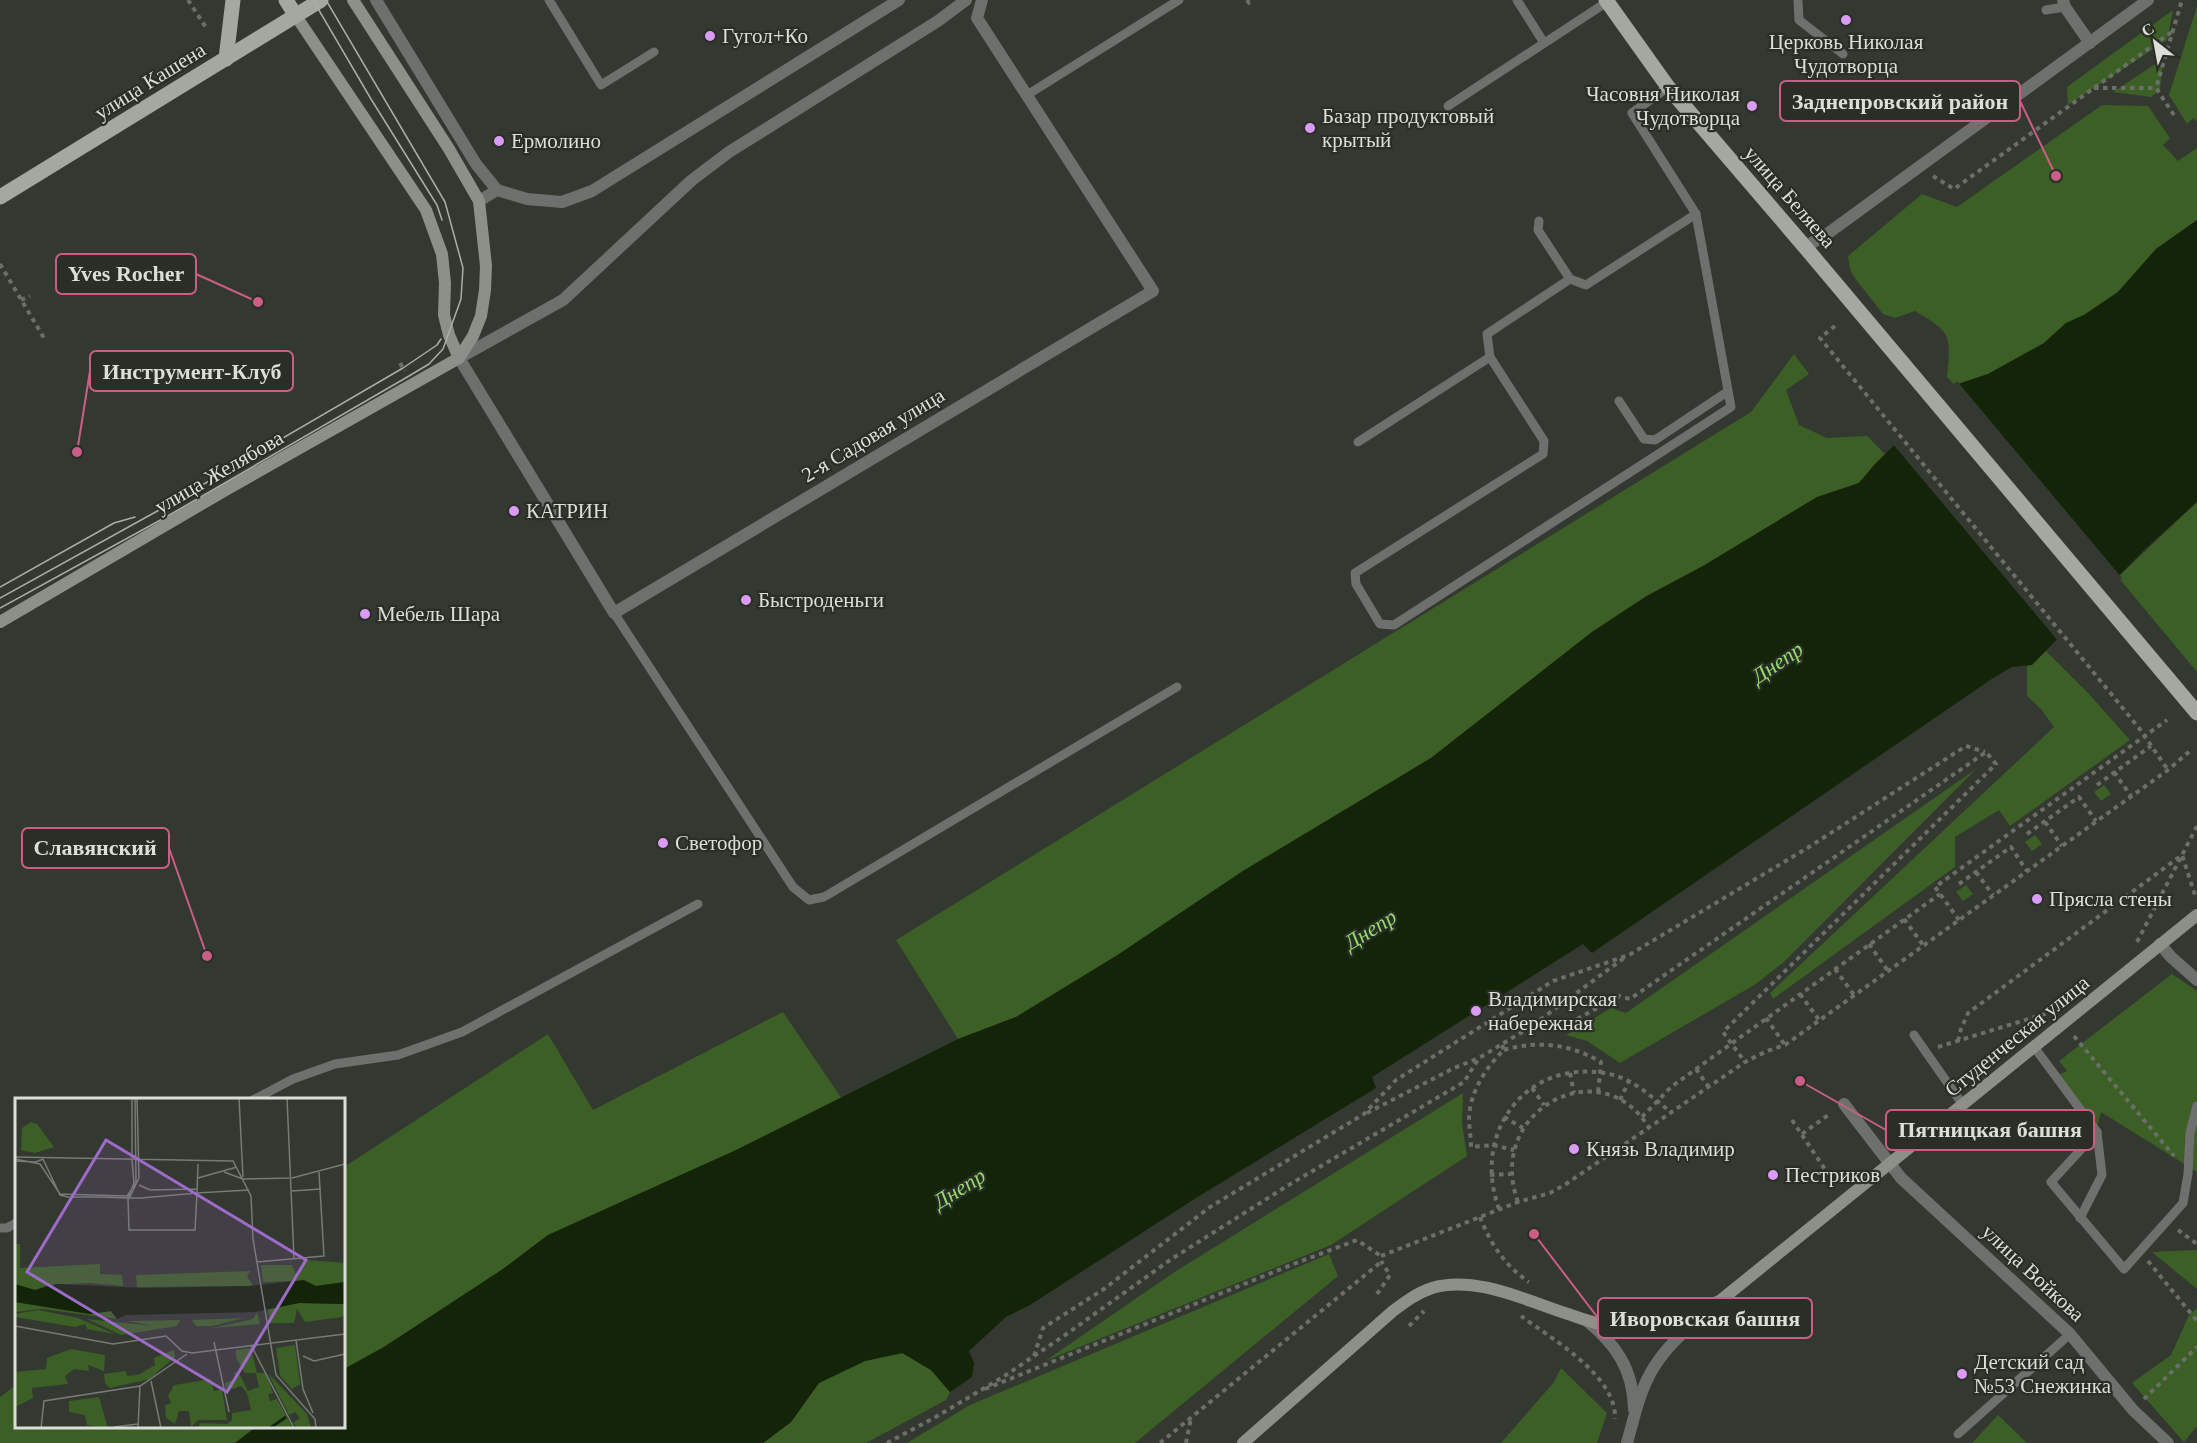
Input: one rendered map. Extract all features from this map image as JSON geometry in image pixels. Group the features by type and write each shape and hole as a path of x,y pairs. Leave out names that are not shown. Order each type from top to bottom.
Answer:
{"main road":[{"path":"226,59 232,0"},
{"path":"286,0 426,210 442,254 445,283 444,315 449,335 459,358"},
{"name":"улица Кашена","path":"0,198 321,0"},
{"path":"353,0 449,149 479,201 486,266 485,290 481,316 473,336 459,358"},
{"name":"улица Беляева","path":"1606,1 1668,87 2197,713"},
{"name":"улица Желябова","path":"0,622 229,488 459,358"},
{"name":"Студенческая улица","path":"1586,1320 1610,1326 1634,1327 1663,1324 1693,1315 1721,1300 2197,915"},
{"path":"1243,1443 1393,1311 1411,1298 1432,1288 1454,1284 1477,1285 1586,1320"}],"street":[{"path":"376,0 476,164 497,190 527,199 562,202 592,191 899,0"},
{"path":"614,613 459,358 563,300 692,180 729,152 938,21 966,0"},
{"path":"982,0 977,18 1027,95"},
{"path":"1805,247 1836,227 2148,0"},
{"path":"2064,3 2090,43"},
{"name":"2-я Садовая улица","path":"614,613 1153,291 1027,95"},
{"path":"479,201 497,190"},
{"path":"2160,944 2197,981"},
{"name":"улица Войкова","path":"1844,1104 1901,1178 2070,1334 2133,1410 2168,1443"},
{"name":"Студенческая улица","path":"1627,1443 1653,1368 1673,1342 1721,1300"},
{"name":"Студенческая улица","path":"1586,1320 1605,1335 1618,1352 1627,1371 1633,1394 1634,1419"}],"lane":[{"path":"549,0 601,85 654,52"},
{"path":"1027,95 1179,0"},
{"path":"1517,0 1544,43"},
{"path":"1798,0 1799,20 1843,54"},
{"path":"1448,106 1606,1"},
{"path":"2046,10 2064,3"},
{"path":"1569,279 1487,334 1490,357 1544,441 1543,454 1355,573 1356,585 1380,624 1394,624 1731,407 1696,214 1632,113 1668,87"},
{"path":"1539,221 1538,230 1569,279 1586,285 1696,214"},
{"path":"1358,441 1490,357"},
{"path":"1619,401 1644,439 1655,440 1727,392"},
{"path":"614,613 793,887 809,900 824,897 1177,687"},
{"path":"257,1098 292,1079 335,1064 398,1055 462,1032 698,904"},
{"path":"1914,1035 1963,1105"},
{"path":"2034,1047 2097,1132 2102,1175 2080,1218"},
{"path":"2097,1132 2051,1182 2124,1269 2183,1203 2188,1174 2190,1133 2197,1106"},
{"path":"0,1228 7,1228 15,1224"},
{"path":"1958,1434 2070,1334"}],"path":[{"path":"188,0 207,29"},
{"path":"1247,0 1249,3 1253,0"},
{"path":"2156,88 2182,0"},
{"path":"1924,183 1933,176 1954,189 2173,31"},
{"path":"2094,88 2156,88"},
{"path":"2156,88 2174,115"},
{"path":"0,264 44,339"},
{"path":"21,300 30,296"},
{"path":"1835,326 1820,338 2139,728 2168,770"},
{"path":"1959,920 1935,887 2167,720"},
{"path":"1034,1357 1042,1328 1104,1289 1210,1207 1364,1114 1502,1045 1532,1026 1629,955 1809,847 1966,746 1986,752 1996,764 1723,1032 1745,1062"},
{"path":"2097,785 2151,746"},
{"path":"1381,1256 1499,1209 1550,1193 1745,1062 1785,1045 2168,770 2192,750"},
{"path":"1532,1026 1561,1028 1619,996 1630,999 1986,752"},
{"path":"2114,772 2131,796"},
{"path":"2027,834 2079,797 2096,821"},
{"path":"2044,822 2062,846"},
{"path":"2136,943 2197,826"},
{"path":"1959,884 2010,847 2027,871"},
{"path":"2182,855 2195,895"},
{"path":"1958,1041 1960,1029 1968,1014 2182,855"},
{"path":"1976,872 1993,896"},
{"path":"1642,1117 1671,1087 1940,894"},
{"path":"1904,919 1923,945"},
{"path":"1869,944 1888,971"},
{"path":"1364,1114 1396,1080 1553,981 1629,955"},
{"path":"1835,969 1854,995"},
{"path":"1800,994 1819,1021"},
{"path":"1926,1051 2050,1012"},
{"path":"1766,1018 1785,1045"},
{"path":"2074,1036 2188,1174"},
{"path":"1514,1150 1493,1145 1471,1147 1469,1117 1476,1089 1491,1062 1504,1050 1522,1044 1566,1047 1585,1053 1601,1062 1598,1094"},
{"path":"1502,1045 1504,1050"},
{"path":"887,1443 1034,1357 1179,1254 1287,1186 1464,1082 1479,1058"},
{"path":"1696,1069 1708,1086"},
{"path":"1570,1073 1574,1093"},
{"path":"1499,1209 1490,1175 1493,1145 1504,1117 1517,1101 1533,1088 1551,1078 1570,1073 1610,1074 1629,1081 1647,1092 1671,1112"},
{"path":"1620,1100 1629,1081"},
{"path":"1533,1088 1544,1105"},
{"path":"1518,1202 1511,1174 1514,1150 1523,1128 1544,1105 1574,1093 1598,1094 1620,1100 1642,1117 1649,1128"},
{"path":"1802,1134 1844,1104"},
{"path":"1504,1117 1523,1128"},
{"path":"1792,1120 1836,1186"},
{"path":"1490,1175 1511,1174"},
{"path":"1480,1217 1487,1235 1500,1256 1518,1275"},
{"path":"2167,1222 2197,1244"},
{"path":"974,1394 1357,1240 1381,1256"},
{"path":"2140,1250 2197,1321"},
{"path":"1377,1294 1390,1275 1381,1262 1381,1256"},
{"path":"1160,1443 1381,1262"},
{"path":"1409,1326 1432,1303"},
{"path":"1519,1314 1595,1372 1616,1407 1615,1429"},
{"path":"2133,1410 2197,1347"},
{"path":"1186,1443 1191,1418"}],"green space":[{"path":"2197,6 2197,122 2194,118 2187,124 2169,95"},
{"path":"2173,10 2167,40 2068,105 2067,87"},
{"path":"2163,59 2160,90 2151,97 2113,92"},
{"path":"2102,105 2148,106 2170,138 2163,145 2178,161 2197,148 2197,220 2156,249 2118,292 2084,315 2066,323 2044,343 1988,374 1955,385 1947,377 1949,352 1946,336 1942,330 1915,311 1895,318 1883,314 1854,277 1848,256 1922,194 1957,207"},
{"path":"1794,354 1809,374 1786,390 1799,425 1827,438 1867,436 1885,454 1859,483 1817,497 1703,566 1646,596 1592,632 1431,758 1243,871 1116,956 1016,1017 958,1039 896,940 1751,412"},
{"path":"2197,502 2197,672 2118,577"},
{"path":"2046,651 2130,740 2010,826 1999,810 1955,837 1955,867 1773,999 1770,993 2054,727 2041,709 2027,696 2027,666"},
{"path":"1976,769 1785,961 1756,984 1620,1063 1587,1041 1566,1035 1611,1008 1626,1013"},
{"path":"2104,785 2111,794 2101,801 2094,792"},
{"path":"2035,835 2042,844 2032,851 2025,842"},
{"path":"1966,885 1973,894 1963,901 1956,892"},
{"path":"2172,974 2197,991 2197,1172 2101,1112 2097,1127 2056,1076 2067,1071 2059,1061"},
{"path":"783,1012 842,1099 734,1151 548,1235 503,1269 384,1347 345,1368 345,1166 548,1034 593,1110"},
{"path":"1463,1093 1462,1124 1467,1156 1331,1245 1045,1361 1176,1271"},
{"path":"2197,1250 2197,1289 2152,1252"},
{"path":"1329,1254 1338,1276 1135,1443 907,1443 970,1405"},
{"path":"2197,1308 2197,1426 2184,1442 2132,1383 2171,1355 2189,1315"},
{"path":"903,1353 931,1370 950,1392 946,1400 866,1443 763,1443 791,1422 819,1383 865,1361"},
{"path":"1561,1368 1607,1413 1597,1443 1501,1443 1554,1382"},
{"path":"15,1386 15,1428 255,1428 235,1443 0,1443 0,1397"},
{"path":"1998,1415 2027,1443 1972,1443"}],"water":[{"name":"Днепр","path":"2197,220 2197,502 2145,549 2032,665 2012,667 1993,678 1592,953 1583,944 1372,1077 1376,1088 1196,1198 1030,1305 1006,1317 969,1351 974,1363 972,1377 950,1392 931,1370 902,1353 865,1361 819,1383 791,1422 763,1443 235,1443 255,1428 345,1428 345,1368 384,1347 503,1269 548,1235 734,1151 958,1039 1016,1017 1116,956 1243,871 1431,758 1592,632 1647,596 1703,566 1817,497 1859,483 1874,465 1955,385 1988,374 2044,343 2066,323 2084,315 2118,292 2156,249"}],"pier":[{"path":"1957,381 2122,578 2059,642 1892,443"}],"tram line":[{"path":"313,0 437,205 442,220"},
{"path":"0,608 166,517 409,376 429,364 443,349 461,299 463,268 445,202 326,0"},
{"path":"0,598 161,509 403,368 437,345 441,339"},
{"path":"0,587 114,523 135,517"}],"place":[{"name":"Церковь Николая Чудотворца","path":"1846,20"},
{"name":"Гугол+Ко","path":"710,36"},
{"name":"Часовня Николая Чудотворца","path":"1752,106"},
{"name":"Базар продуктовый крытый","path":"1310,128"},
{"name":"Ермолино","path":"499,141"},
{"name":"Заднепровский район","path":"2056,176"},
{"name":"Yves Rocher","path":"258,302"},
{"name":"Инструмент-Клуб","path":"77,452"},
{"name":"КАТРИН","path":"514,511"},
{"name":"Быстроденьги","path":"746,600"},
{"name":"Мебель Шара","path":"365,614"},
{"name":"Светофор","path":"663,843"},
{"name":"Прясла стены","path":"2037,899"},
{"name":"Славянский","path":"207,956"},
{"name":"Владимирская набережная","path":"1476,1011"},
{"name":"Пятницкая башня","path":"1800,1081"},
{"name":"Князь Владимир","path":"1574,1149"},
{"name":"Пестриков","path":"1773,1175"},
{"name":"Иворовская башня","path":"1534,1234"},
{"name":"Детский сад №53 Снежинка","path":"1962,1374"}]}
